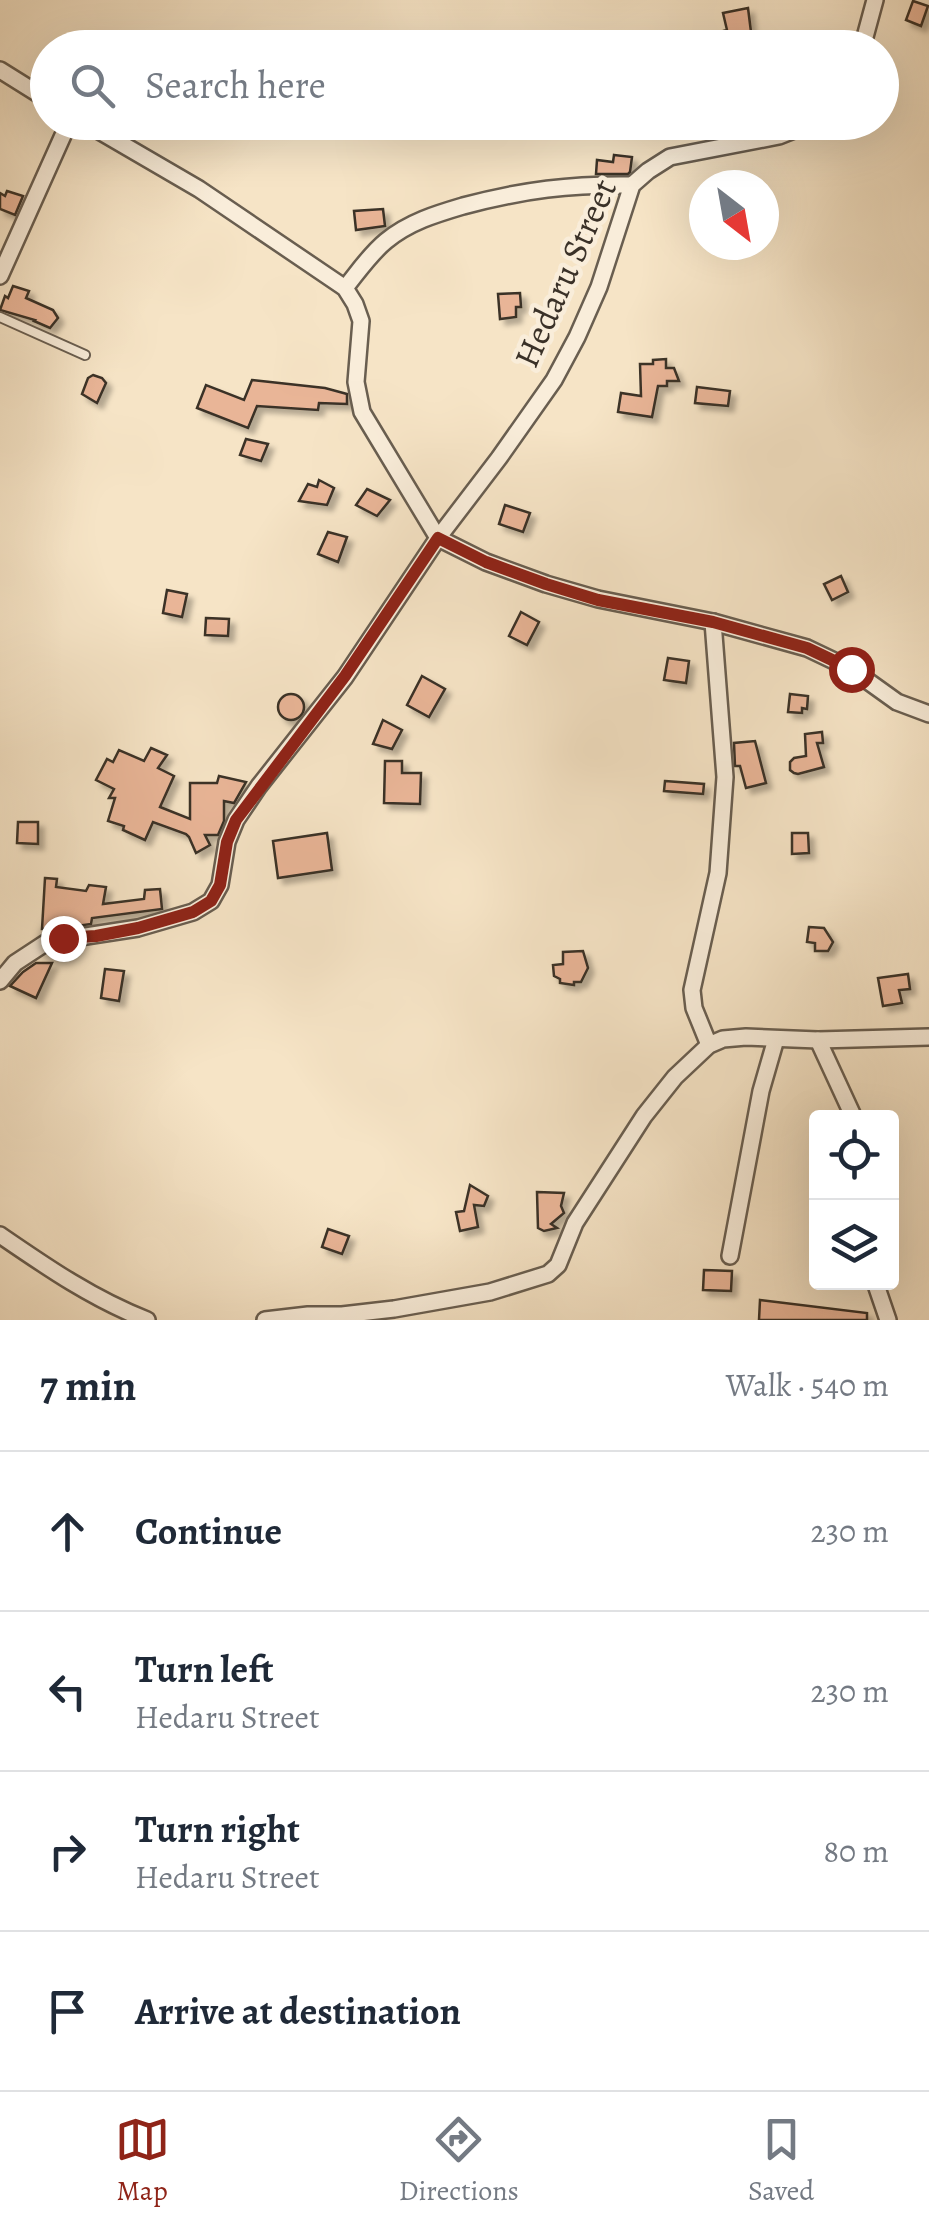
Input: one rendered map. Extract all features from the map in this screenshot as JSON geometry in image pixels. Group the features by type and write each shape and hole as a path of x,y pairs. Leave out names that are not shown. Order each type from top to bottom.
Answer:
{"street":[{"path":"867,30 875,0"},
{"path":"0,70 30,89"},
{"path":"0,276 60,140"},
{"path":"115,140 199,189 345,288 356,304 360,320 356,382 362,412 438,538 486,562 598,600 713,622 807,648 851,669 897,702 929,714"},
{"name":"Hedaru Street","path":"0,981 15,962 47,942 138,928 193,912 211,901 220,885 227,842 236,820 345,676 438,538 554,380 599,287 632,185 670,157 758,140"},
{"path":"345,288 384,243 430,215 545,188 632,185"},
{"path":"708,1045 694,1008 692,990 718,873 726,777 713,622"},
{"path":"264,1320 413,1306 490,1292 548,1274 558,1265 575,1223 644,1116 708,1045 746,1038 929,1037"},
{"path":"730,1256 761,1091 776,1040"},
{"path":"818,1040 850,1110"},
{"path":"0,1234 110,1305 148,1320"},
{"path":"878,1290 888,1320"}],"lane":[{"path":"0,317 85,355"}],"building":[{"path":"913,1 928,6 921,26 906,20"},
{"path":"748,8 751,30 727,30 723,13"},
{"path":"614,155 632,157 630,172 596,174 597,160 613,162"},
{"path":"7,191 23,196 15,215 0,209 0,193 5,196"},
{"path":"383,209 385,226 356,230 354,211"},
{"path":"13,286 29,291 26,298 53,310 58,318 50,328 0,310"},
{"path":"520,293 521,307 516,307 516,317 500,319 498,294"},
{"path":"666,359 666,368 674,368 679,381 658,386 652,417 618,412 621,393 641,396 640,364"},
{"path":"93,375 106,383 97,403 82,394"},
{"path":"252,380 325,388 347,394 347,404 319,403 318,410 257,406 248,428 197,408 206,385 244,400"},
{"path":"697,387 730,391 728,406 695,403"},
{"path":"246,439 268,444 261,461 240,455"},
{"path":"319,480 334,488 327,505 299,501 308,484 317,487"},
{"path":"367,489 390,500 377,516 356,505"},
{"path":"505,505 530,513 523,532 499,524"},
{"path":"328,532 347,537 338,562 318,554"},
{"path":"841,576 848,592 832,600 824,584"},
{"path":"167,590 187,594 182,617 163,613"},
{"path":"521,612 539,622 527,645 509,636"},
{"path":"206,618 229,619 228,636 205,635"},
{"path":"668,658 689,661 686,683 664,680"},
{"path":"422,676 445,689 429,717 407,705"},
{"path":"291,694 300,698 304,707 300,716 291,720 282,716 278,707 282,698"},
{"path":"790,694 808,696 807,709 802,708 802,713 788,712"},
{"path":"383,720 402,730 392,749 373,744"},
{"path":"822,732 823,743 817,743 824,767 798,774 790,770 794,758 806,756 805,734"},
{"path":"755,741 766,783 746,788 740,766 735,766 734,743"},
{"path":"151,748 167,755 158,768 174,776 160,807 190,819 190,783 217,783 219,776 246,782 234,803 224,801 224,821 218,835 205,835 210,845 196,853 186,834 153,822 145,840 108,821 115,798 109,798 114,789 96,780 107,759 113,762 119,750 144,761"},
{"path":"385,761 402,761 402,773 421,773 420,804 384,803"},
{"path":"665,781 704,784 703,794 664,791"},
{"path":"18,822 38,822 38,844 17,843"},
{"path":"327,833 332,870 278,878 273,841"},
{"path":"792,833 808,833 809,853 792,854"},
{"path":"45,878 57,879 56,887 86,891 89,885 106,887 103,904 144,899 145,890 160,889 162,909 92,918 91,924 77,926 54,923 54,929 42,929"},
{"path":"809,927 824,928 833,942 828,951 815,951 815,943 807,942"},
{"path":"583,951 588,968 581,982 560,983 554,976 553,965 563,964 563,952"},
{"path":"36,963 52,963 36,998 10,986"},
{"path":"105,969 124,971 119,1001 101,998"},
{"path":"908,974 910,989 899,990 902,1003 883,1006 878,978"},
{"path":"470,1185 488,1196 484,1206 474,1205 478,1227 460,1231 456,1212 464,1211"},
{"path":"537,1192 564,1193 564,1213 551,1224 557,1228 538,1228"},
{"path":"328,1229 349,1236 342,1254 322,1247"},
{"path":"704,1270 732,1271 731,1291 703,1290"},
{"path":"760,1300 867,1313 867,1320 759,1320"}],"route":[{"path":"63,938 96,936 168,921 211,901 220,885 227,842 236,820 345,676 438,538 486,562 546,584 598,600 713,622 807,648 851,669"}]}
